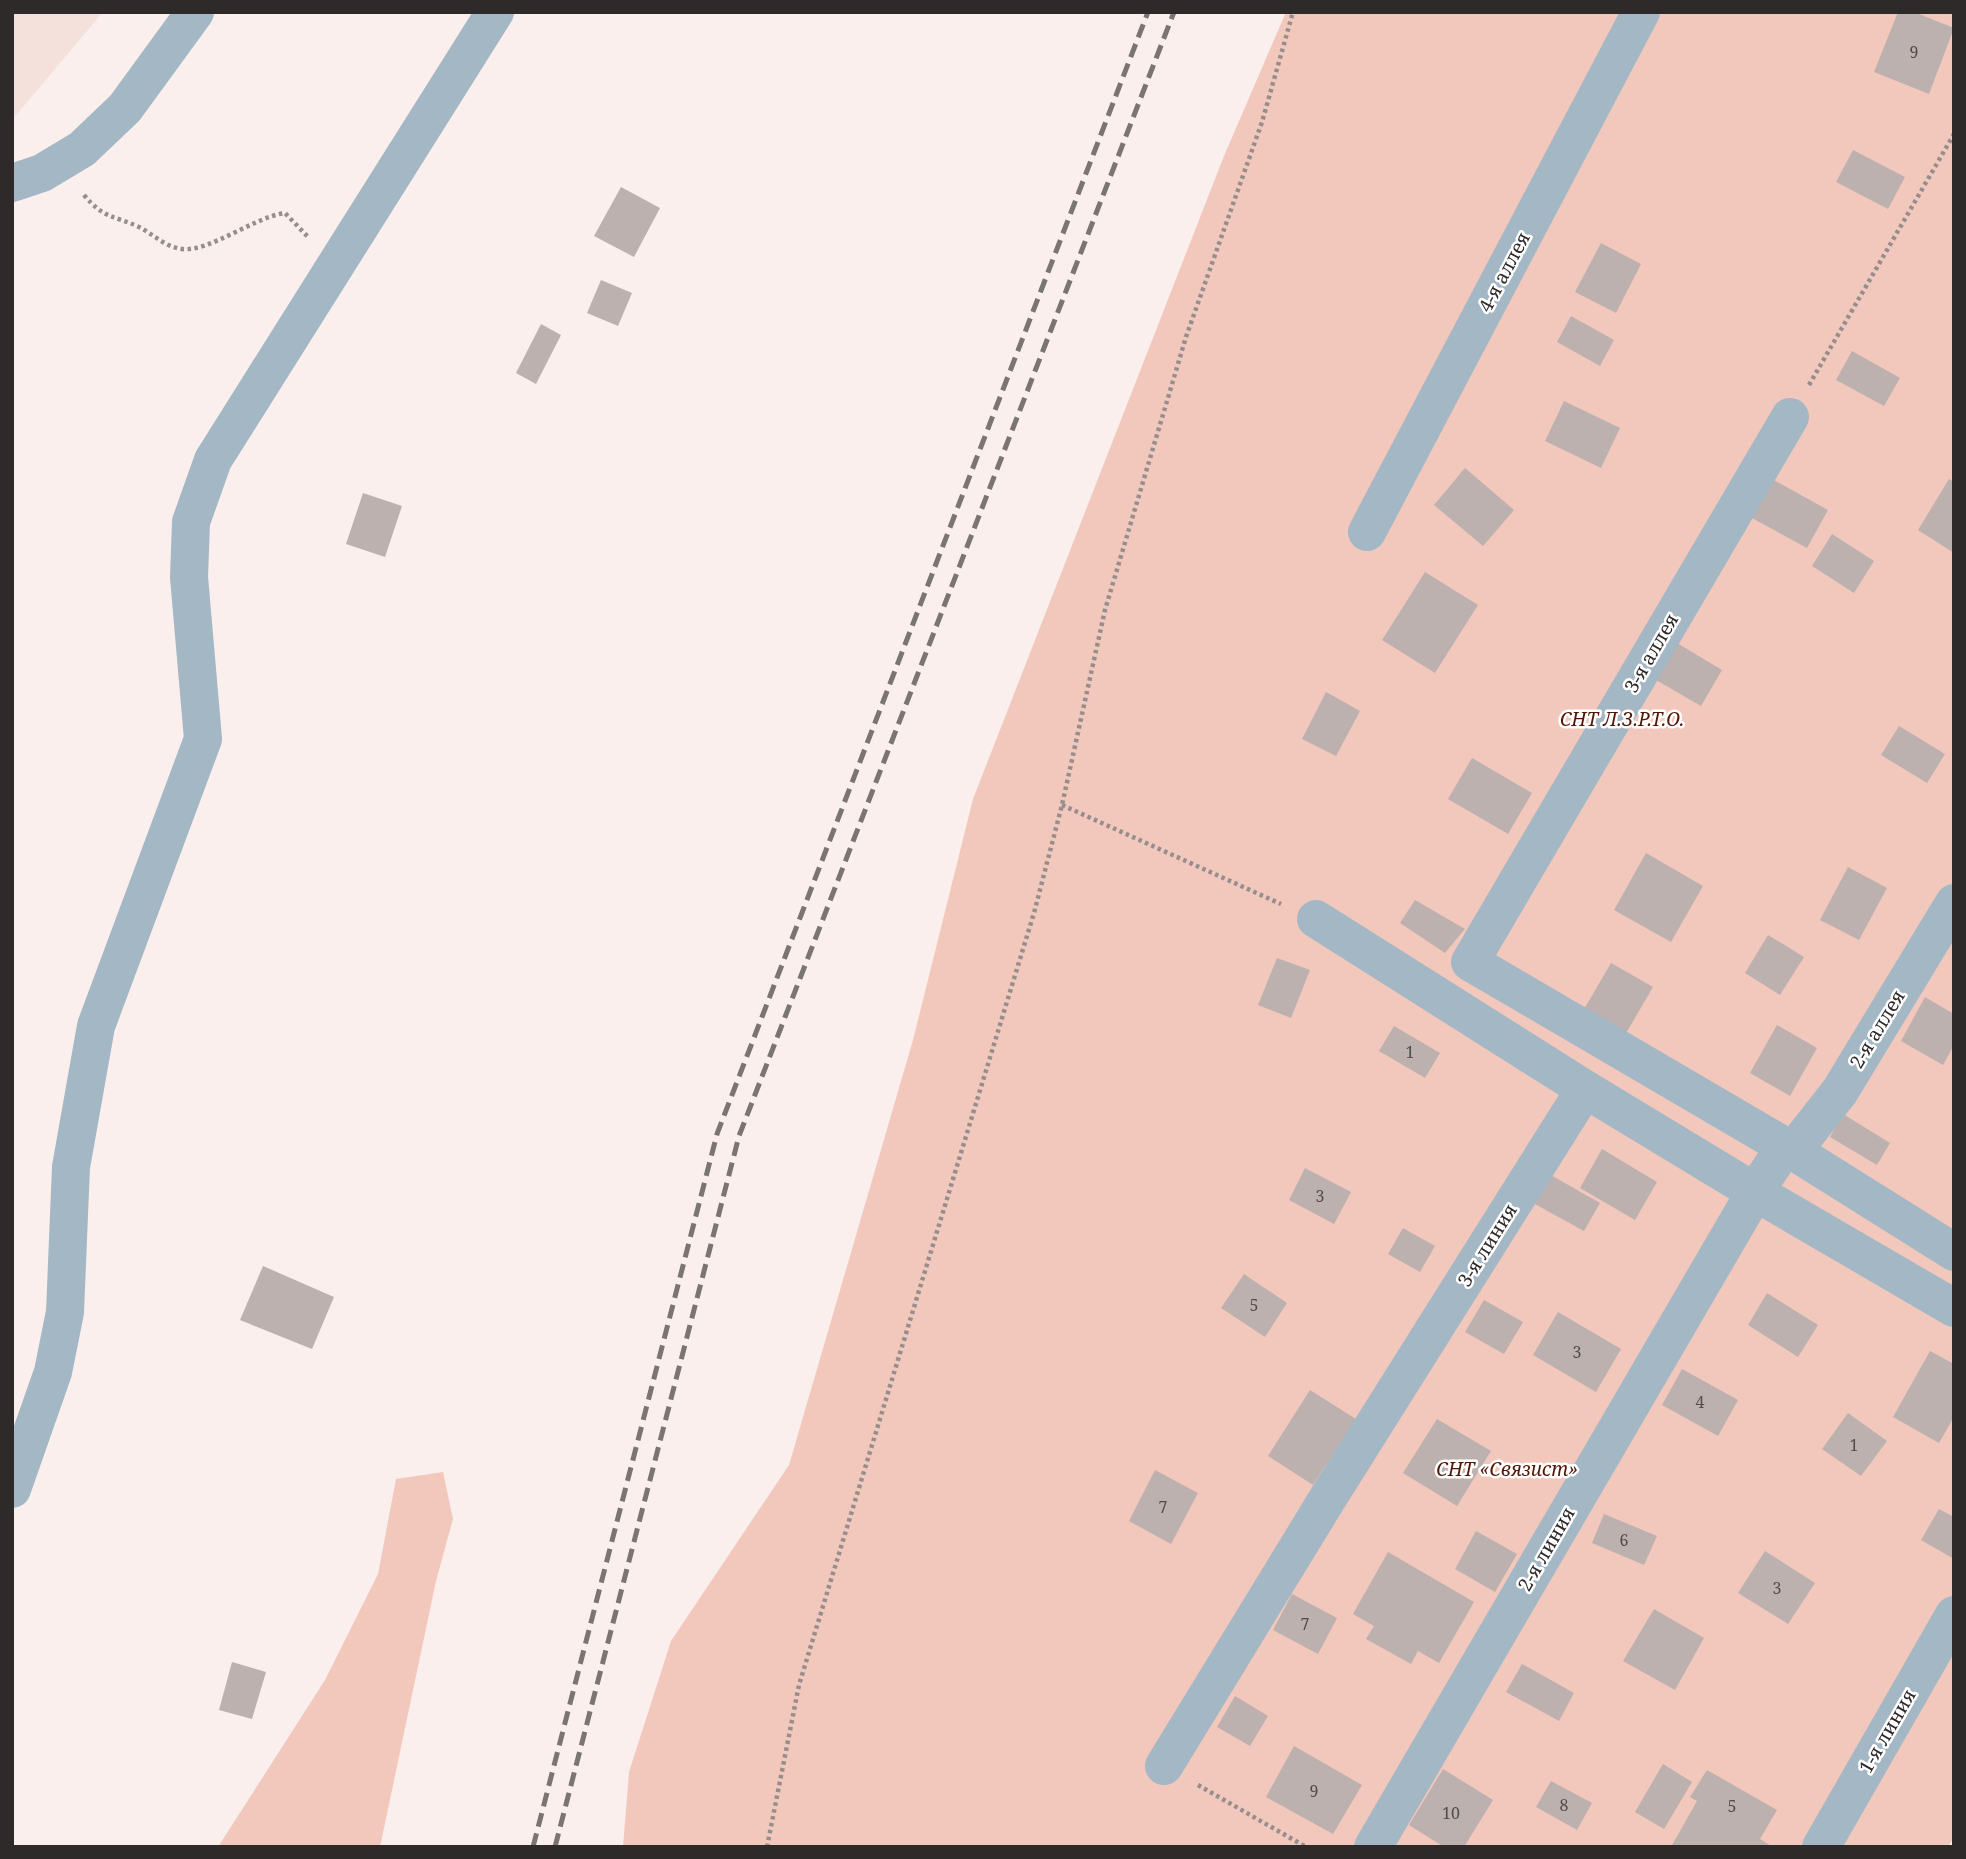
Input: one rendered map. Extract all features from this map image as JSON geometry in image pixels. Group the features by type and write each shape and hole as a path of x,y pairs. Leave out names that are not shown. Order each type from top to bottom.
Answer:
{"street":[{"path":"12,183 42,173 82,149 125,108 195,12"},
{"path":"12,1489 53,1372 65,1312 71,1167 96,1026 203,739 189,577 191,522 213,460 495,12"},
{"name":"4-я аллея","path":"1367,532 1641,12"},
{"name":"3-я аллея","path":"1790,416 1470,962 1793,1151"},
{"name":"2-я аллея","path":"1793,1151 1840,1091 1954,903"},
{"path":"1316,919 1585,1089 1954,1308"},
{"name":"3-я линия","path":"1164,1766 1333,1489 1585,1089"},
{"path":"1793,1151 1954,1252"},
{"name":"2-я линия","path":"1373,1847 1755,1192 1778,1157 1793,1151"},
{"name":"1-я линия","path":"1821,1847 1954,1615"}],"path":[{"path":"767,1847 799,1685 1034,913 1062,805 1105,610 1186,337 1262,122 1293,12"},
{"path":"1790,416 1954,134"},
{"path":"68,158 84,195 97,211 140,228 157,240 183,249 200,246 269,215 285,213 337,264"},
{"path":"1062,805 1316,919"},
{"path":"1164,1766 1306,1847"}],"shaded area":[{"path":"12,12 103,12 12,120"}],"green space":[{"path":"1286,12 1954,12 1954,1837 1948,1847 623,1847 629,1772 671,1641 789,1465 913,1040 973,799 1224,156"},
{"path":"443,1472 453,1519 436,1581 380,1847 218,1847 325,1680 378,1574 396,1479"}],"building":[{"path":"1898,12 1914,12 1954,28 1929,94 1874,72"},
{"path":"1853,150 1905,177 1888,209 1836,182"},
{"path":"621,187 660,208 634,257 594,236"},
{"path":"1601,243 1641,264 1616,313 1575,292"},
{"path":"601,280 632,293 618,326 587,313"},
{"path":"1571,316 1614,340 1600,366 1557,342"},
{"path":"541,324 561,335 536,384 516,373"},
{"path":"1852,351 1900,378 1884,406 1836,380"},
{"path":"1564,401 1620,428 1601,468 1545,441"},
{"path":"1465,468 1514,510 1483,546 1434,505"},
{"path":"1772,479 1828,510 1807,548 1750,517"},
{"path":"1949,479 1954,482 1954,553 1918,530"},
{"path":"363,493 402,506 385,557 346,544"},
{"path":"1832,534 1874,561 1854,593 1812,566"},
{"path":"1425,572 1478,605 1435,673 1382,640"},
{"path":"1677,643 1722,670 1701,706 1656,680"},
{"path":"1326,692 1360,711 1336,756 1302,739"},
{"path":"1899,726 1945,754 1927,783 1881,755"},
{"path":"1472,758 1532,793 1508,834 1448,799"},
{"path":"1646,853 1703,886 1671,942 1614,910"},
{"path":"1848,867 1887,888 1859,940 1820,920"},
{"path":"1415,900 1465,929 1445,953 1400,923"},
{"path":"1768,935 1804,957 1780,995 1745,973"},
{"path":"1277,958 1310,970 1291,1018 1258,1005"},
{"path":"1611,963 1653,987 1625,1035 1583,1011"},
{"path":"1925,997 1954,1014 1954,1045 1943,1065 1901,1041"},
{"path":"1777,1025 1817,1048 1790,1096 1750,1073"},
{"path":"1394,1026 1440,1053 1425,1078 1379,1051"},
{"path":"1843,1114 1890,1143 1877,1165 1830,1137"},
{"path":"1602,1149 1657,1182 1635,1220 1580,1188"},
{"path":"1305,1168 1351,1192 1334,1224 1289,1200"},
{"path":"1549,1174 1600,1203 1584,1231 1533,1203"},
{"path":"1403,1228 1435,1246 1420,1272 1388,1254"},
{"path":"263,1266 334,1297 312,1349 240,1320"},
{"path":"1244,1274 1287,1303 1265,1337 1221,1308"},
{"path":"1767,1293 1818,1325 1798,1357 1748,1325"},
{"path":"1484,1300 1523,1322 1504,1354 1465,1332"},
{"path":"1558,1312 1621,1349 1596,1392 1533,1355"},
{"path":"1930,1351 1954,1364 1954,1417 1939,1443 1893,1417"},
{"path":"1682,1369 1738,1400 1718,1436 1662,1405"},
{"path":"1310,1390 1356,1419 1313,1485 1268,1456"},
{"path":"1848,1413 1887,1441 1861,1476 1822,1449"},
{"path":"1437,1419 1491,1451 1457,1506 1403,1473"},
{"path":"1155,1470 1198,1493 1171,1544 1129,1521"},
{"path":"1939,1509 1954,1517 1954,1559 1921,1540"},
{"path":"1604,1514 1657,1536 1644,1565 1592,1543"},
{"path":"1476,1531 1517,1554 1495,1592 1455,1569"},
{"path":"1765,1551 1815,1583 1788,1624 1738,1593"},
{"path":"1388,1552 1474,1602 1439,1663 1418,1651 1411,1664 1366,1639 1374,1626 1353,1614"},
{"path":"1292,1594 1337,1618 1318,1654 1273,1630"},
{"path":"1654,1609 1704,1638 1675,1690 1623,1661"},
{"path":"232,1662 266,1672 252,1719 219,1710"},
{"path":"1522,1664 1574,1693 1559,1721 1506,1692"},
{"path":"1235,1696 1268,1716 1250,1746 1217,1727"},
{"path":"1294,1746 1362,1785 1333,1834 1266,1797"},
{"path":"1663,1764 1692,1782 1664,1829 1635,1812"},
{"path":"1443,1769 1493,1800 1464,1847 1444,1847 1409,1825"},
{"path":"1707,1770 1777,1810 1760,1839 1773,1847 1671,1847 1697,1801 1690,1797"},
{"path":"1551,1781 1592,1803 1577,1830 1536,1807"}],"railway":[{"path":"533,1847 717,1134 1148,12"},
{"path":"555,1847 739,1136 1174,12"}],"park label":[{"name":"СНТ Л.З.Р.Т.О.","path":"1622,719"},
{"name":"СНТ «Связист»","path":"1507,1469"}]}
